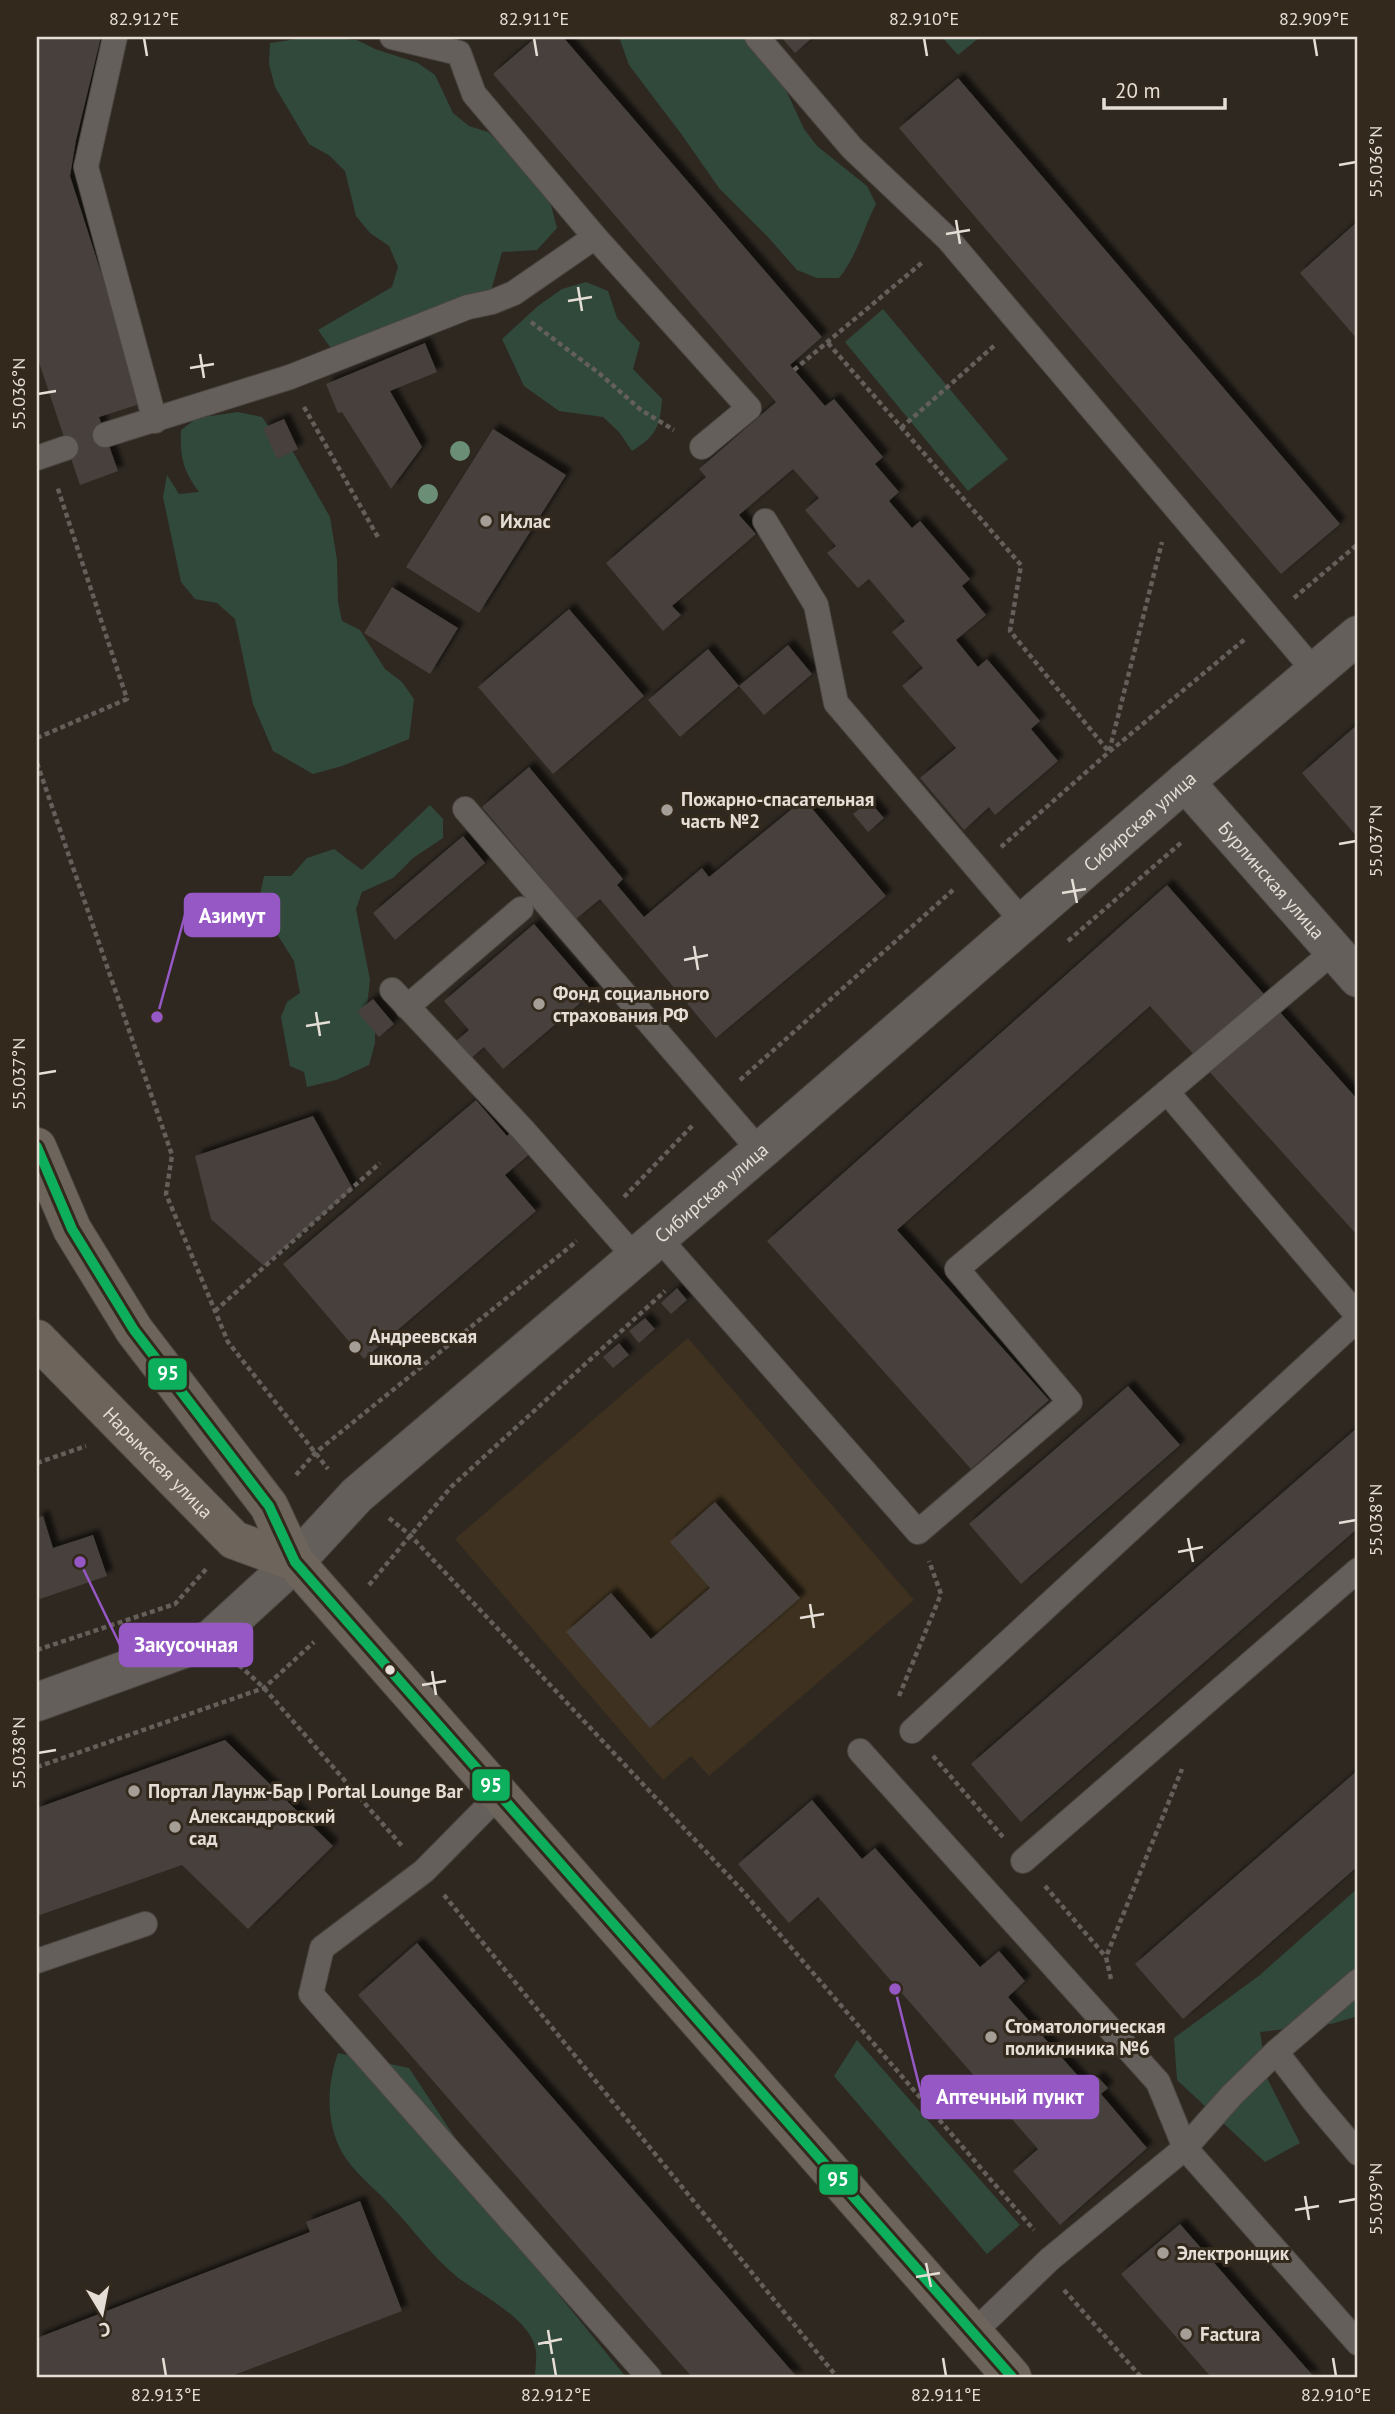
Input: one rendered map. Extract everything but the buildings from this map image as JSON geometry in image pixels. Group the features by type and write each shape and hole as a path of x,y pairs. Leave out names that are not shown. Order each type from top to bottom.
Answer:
{"main road":[{"name":"Нарымская улица","path":"37,1147 72,1229 127,1319 269,1506 295,1562 1012,2377"},
{"name":"Нарымская улица","path":"37,1339 234,1540 295,1562"}],"street":[{"name":"Сибирская улица","path":"37,1702 211,1639 295,1562 357,1495 1358,635"},
{"name":"Бурлинская улица","path":"1185,782 1346,965"}],"lane":[{"path":"115,37 86,167 155,421"},
{"path":"391,37 463,45 474,94 595,237 749,408 702,447"},
{"path":"757,37 852,148 948,239 1315,673"},
{"path":"105,435 290,377 468,307 492,302 514,293 595,237"},
{"path":"765,521 816,605 836,703 1023,922"},
{"path":"465,809 760,1151"},
{"path":"521,909 399,998 525,1132 646,1247 687,1270 918,1532 1070,1402 957,1269 1167,1092 1346,965"},
{"path":"912,1731 1358,1317 1167,1092"},
{"path":"1023,1861 1358,1570"},
{"path":"860,1751 1158,2082 1185,2148 1358,2343"},
{"path":"499,1795 424,1871 323,1948 311,1994 649,2377"},
{"path":"37,1961 145,1924"},
{"path":"973,2333 1050,2259 1185,2148 1232,2095 1276,2052 1358,1981"},
{"path":"1276,2052 1358,2153"}],"path":[{"path":"794,370 948,239"},
{"path":"492,302 537,325 641,410 702,447"},
{"path":"901,428 1019,323"},
{"path":"828,343 1021,565 1010,631 1109,752 1172,504"},
{"path":"290,377 312,424 379,539"},
{"path":"37,738 127,699 50,454"},
{"path":"37,763 172,1155 166,1194 228,1342 333,1477"},
{"path":"1066,942 1214,815"},
{"path":"215,1311 380,1163"},
{"path":"381,1573 451,1487 687,1270"},
{"path":"37,1463 90,1444"},
{"path":"383,1513 410,1535 740,1888 1033,2229 1050,2259 1058,2282 1141,2377"},
{"path":"918,1532 940,1594 894,1709 1106,1957 1112,1983"},
{"path":"175,1604 264,1688 424,1871 837,2377"},
{"path":"37,1767 264,1688 289,1665"},
{"path":"1106,1957 1184,1765"}],"shaded area":[{"path":"688,1338 914,1600 709,1776 691,1756 663,1780 455,1539"}],"green space":[{"path":"311,37 357,40 418,63 435,75 453,113 469,126 488,132 523,165 549,198 557,228 537,250 502,252 491,291 351,345 330,347 318,330 392,287 398,267 389,246 370,233 356,216 345,171 330,156 309,144 275,87 269,64 270,43"},
{"path":"619,37 748,37 778,73 804,129 817,146 867,186 876,204 855,252 839,278 817,278 797,270 719,188 629,65"},
{"path":"942,37 980,37 958,55"},
{"path":"586,282 608,291 617,318 640,343 633,369 662,399 655,430 632,451 619,432 603,417 559,411 524,386 502,339 538,306 562,289"},
{"path":"883,309 1008,459 968,491 845,342"},
{"path":"238,412 262,417 274,434 289,445 330,517 342,621 360,630 385,669 402,682 414,699 409,739 342,766 313,774 273,751 253,704 235,619 217,603 195,599 181,582 163,497 167,475 179,494 199,492 184,463 181,430 197,418"},
{"path":"430,805 443,819 443,838 413,858 393,878 362,892 356,909 370,980 367,1007 375,1028 375,1043 369,1065 336,1080 307,1087 304,1072 290,1066 281,1017 287,1002 300,993 294,961 267,918 260,894 264,876 291,876 307,858 334,849 362,870"},
{"path":"1358,1888 1358,2016 1331,2024 1260,2032 1268,2080 1300,2143 1265,2162 1177,2080 1174,2038 1260,1975"},
{"path":"857,2040 1020,2225 987,2254 834,2076"},
{"path":"338,2053 409,2068 559,2295 626,2377 535,2377 536,2351 525,2328 503,2308 447,2268 347,2160 331,2121 331,2080"}],"transit line":[{"name":"95","path":"37,1147 72,1229 134,1330 269,1506 295,1562 1012,2377"}],"place":[{"name":"Ихлас","path":"486,521"},
{"name":"Пожарно-спасательная часть №2","path":"667,810"},
{"name":"Фонд социального страхования РФ","path":"539,1004"},
{"name":"Азимут","path":"157,1017"},
{"name":"Андреевская школа","path":"355,1347"},
{"name":"Закусочная","path":"80,1562"},
{"name":"Портал Лаунж-Бар | Portal Lounge Bar","path":"134,1791"},
{"name":"Александровский сад","path":"175,1827"},
{"name":"Аптечный пункт","path":"895,1989"},
{"name":"Стоматологическая поликлиника №6","path":"991,2037"},
{"name":"Электронщик","path":"1163,2253"},
{"name":"Factura","path":"1186,2334"}]}
